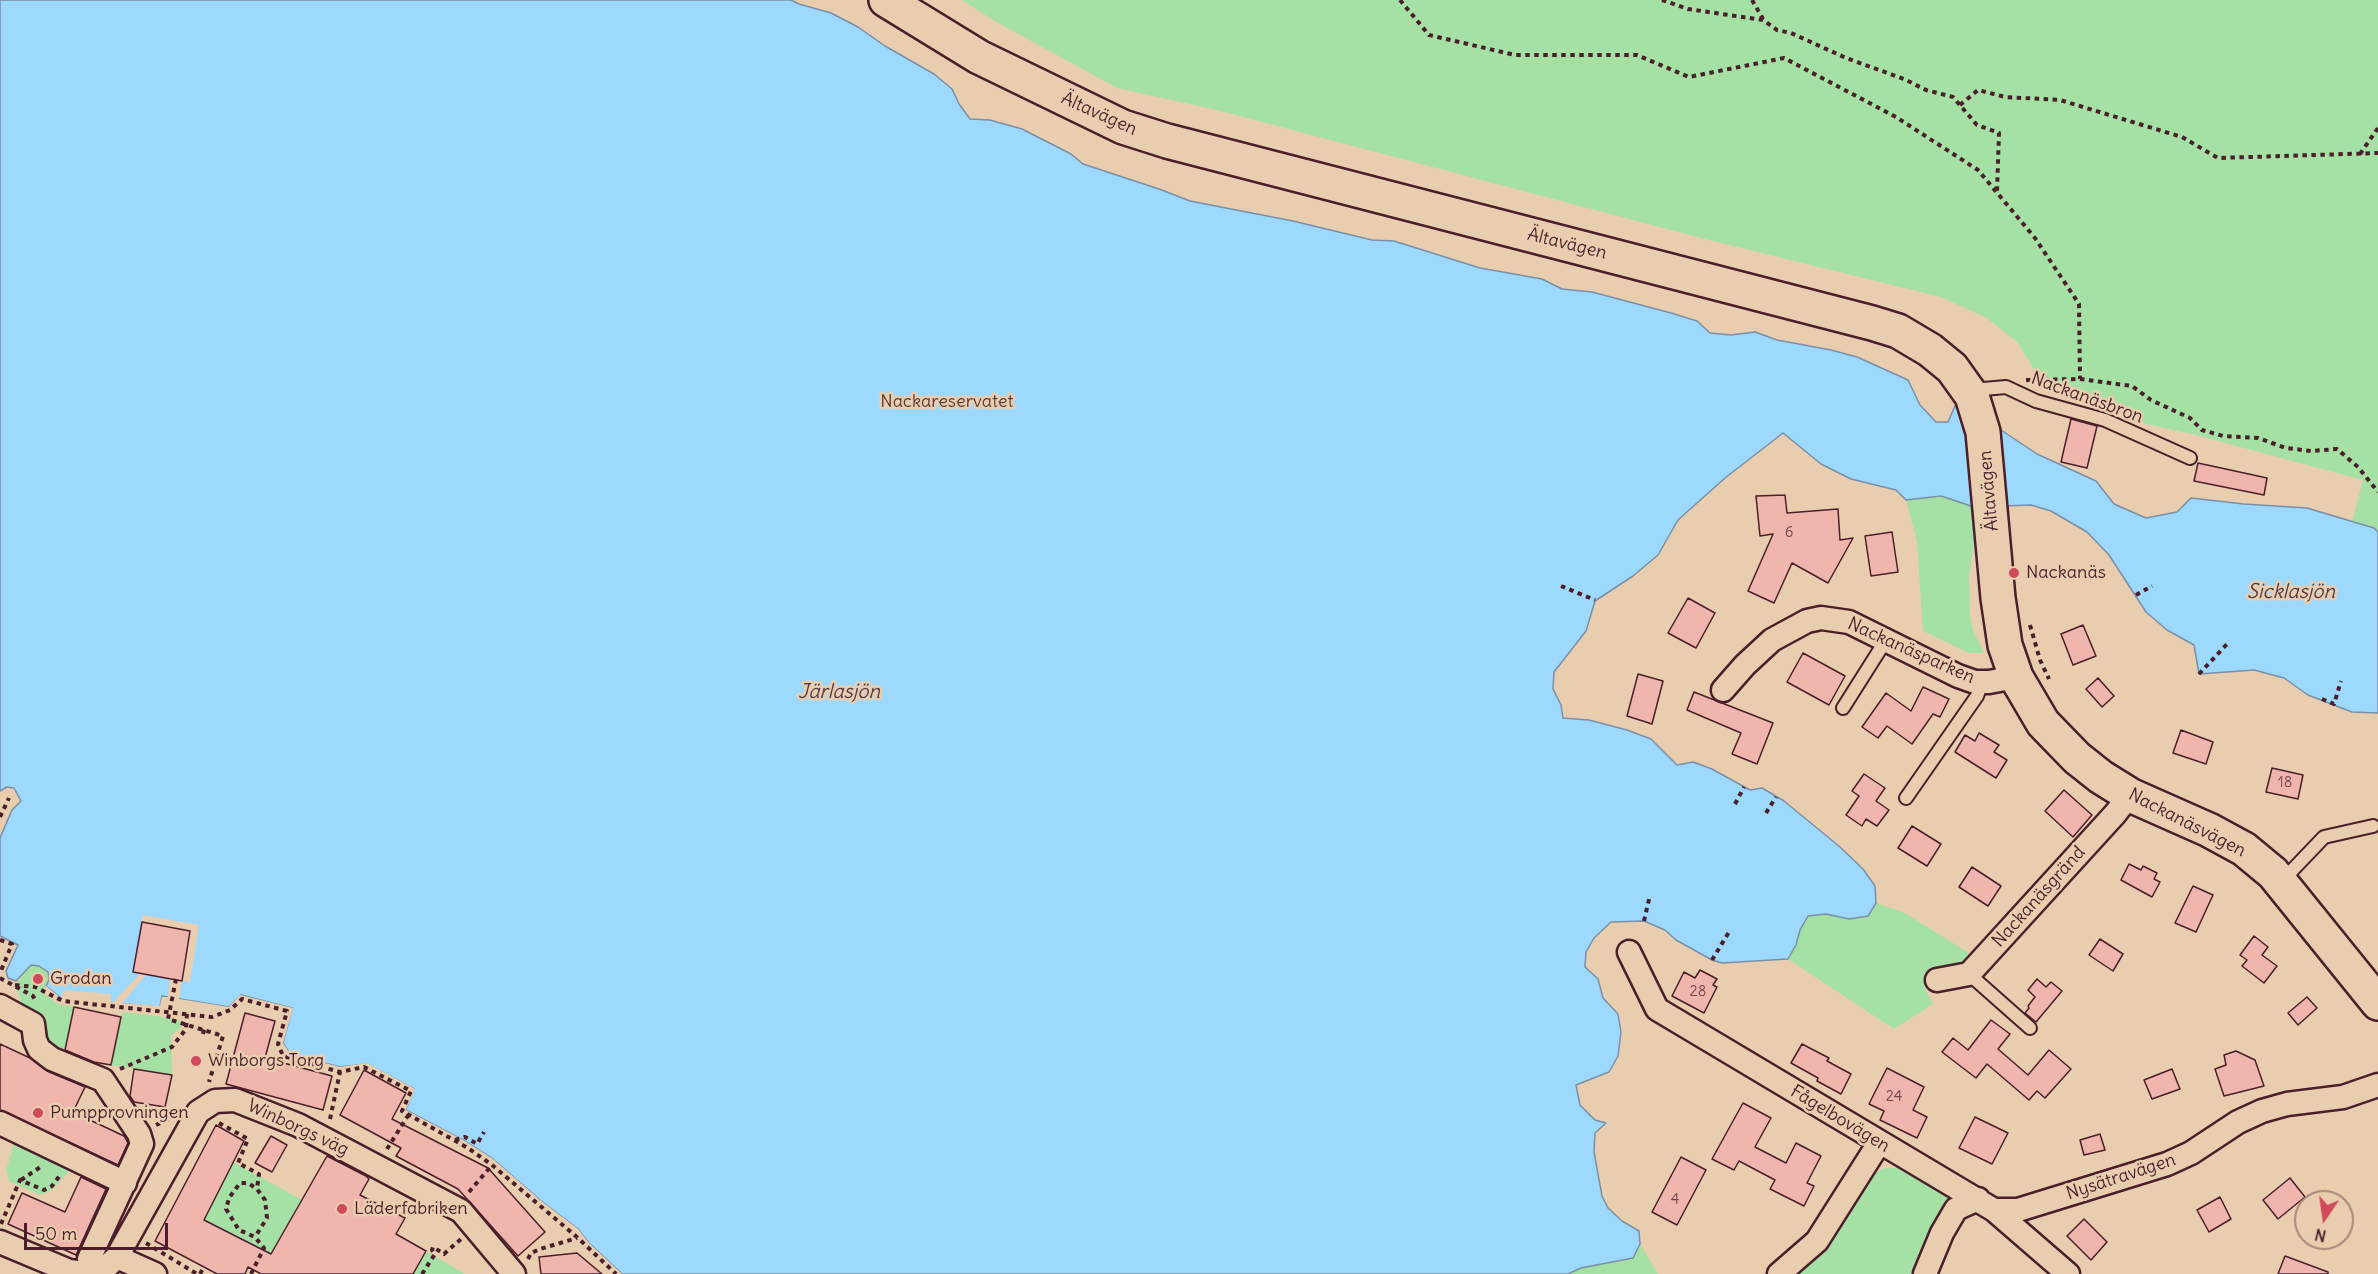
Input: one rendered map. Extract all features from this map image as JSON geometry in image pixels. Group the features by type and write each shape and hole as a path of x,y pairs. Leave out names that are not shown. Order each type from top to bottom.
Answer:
{"main road":[{"name":"Ältavägen","path":"886,0 979,57 1123,127 1167,141 1872,323 1898,331 1930,350 1952,368 1970,393 1983,432 2005,645 2016,677"},
{"name":"Nackanäsvägen","path":"2016,677 2043,723 2077,759 2130,795 2209,830 2244,849 2281,882 2378,1003"}],"street":[{"name":"Nackanäsparken","path":"1723,690 1772,640 1807,621 1821,618 1849,622 1958,676 1982,683 2016,677"},
{"name":"Nackanäsgränd","path":"1969,974 2130,795"},
{"name":"Fågelbovägen","path":"1629,952 1657,1009 1879,1143 1986,1204 2068,1274"},
{"path":"1937,980 1969,974"},
{"path":"0,1006 33,1024 39,1049 52,1059 102,1080 139,1134 142,1144 90,1259 98,1274 117,1257 198,1112 216,1113"},
{"name":"Nysätravägen","path":"1925,1274 1942,1233 1956,1209 1986,1204 2018,1210 2167,1164 2191,1153 2238,1122 2262,1111 2287,1104 2343,1097 2378,1085"},
{"name":"Winborgs väg","path":"216,1113 235,1100 298,1125 461,1211 520,1269"},
{"path":"0,1122 125,1183"},
{"path":"1779,1274 1817,1241 1879,1143"},
{"path":"0,1242 69,1271 92,1274"},
{"path":"117,1257 155,1274"}],"lane":[{"name":"Nackanäsbron","path":"1970,393 2006,387 2036,401 2105,420 2190,458"},
{"path":"1843,708 1886,640"},
{"path":"1906,798 1977,696 1982,683"},
{"path":"2281,882 2324,837 2373,826"},
{"path":"1969,974 2030,1028"}],"path":[{"path":"1400,0 1429,36 1515,56 1637,55 1689,77 1784,58 1896,117 1978,170 2035,238 2079,304 2080,379"},
{"path":"1662,0 1688,9 1763,20"},
{"path":"1752,0 1763,20 1777,30 1791,33 1926,90 1953,97 1977,125 1999,133 1997,193"},
{"path":"1960,105 1978,90 2005,97 2060,100 2182,137 2218,158 2253,155 2308,156 2378,153"},
{"path":"2360,154 2378,128"},
{"path":"2024,380 2080,379 2132,386 2151,400 2190,418 2202,430 2223,436 2258,438 2286,448 2311,451 2337,449 2358,467 2378,492"},
{"path":"1561,586 1595,600"},
{"path":"2136,595 2152,586"},
{"path":"2028,615 2040,660 2053,688"},
{"path":"2199,674 2228,643"},
{"path":"2322,699 2334,704 2341,681"},
{"path":"1735,804 1744,787"},
{"path":"1766,813 1776,797"},
{"path":"0,817 9,798"},
{"path":"1644,921 1650,895"},
{"path":"1712,960 1729,932"},
{"path":"0,940 12,944 0,973"},
{"path":"0,978 15,985 35,987 63,1001 212,1017 230,1010 242,999 287,1011 278,1044 283,1056 340,1072 364,1067 411,1090 402,1110 454,1140 492,1166 578,1238 616,1274"},
{"path":"176,980 168,1019 223,1036 208,1084 216,1113 248,1139 238,1162 259,1174 257,1189"},
{"path":"102,1080 110,1073 172,1047 186,1029 187,1013"},
{"path":"330,1119 340,1072"},
{"path":"160,1122 168,1119"},
{"path":"454,1140 465,1137 477,1144 484,1132"},
{"path":"0,1227 20,1180 44,1190 52,1186 65,1169 68,1156"},
{"path":"251,1274 264,1248 255,1237 239,1230 226,1209 229,1198 240,1183 248,1183 257,1189 265,1200 267,1218 255,1237"},
{"path":"520,1269 531,1254 578,1238"},
{"path":"422,1274 435,1254 433,1247 444,1254"},
{"path":"166,1254 170,1249"},
{"path":"200,1274 204,1267"}],"green space":[{"path":"962,0 2378,0 2378,637 2326,623 2363,480 2192,434 2146,424 2042,382 2017,342 1987,318 1941,297 1705,239 1217,110 1117,88 993,20"},
{"path":"1932,495 1974,507 1979,515 1969,575 1970,615 1973,630 1984,653 1969,653 1923,631 1917,541 1906,500"},
{"path":"1876,903 1905,913 1972,955 1956,967 1928,978 1925,989 1933,1004 1894,1029 1788,959 1808,916 1826,914 1849,919 1868,916"},
{"path":"31,965 39,966 48,972 49,980 42,992 58,1004 74,1007 64,1056 57,1055 23,1007 15,985"},
{"path":"122,1012 180,1021 181,1028 171,1036 172,1075 111,1065"},
{"path":"14,1143 70,1170 52,1190 41,1195 10,1182 6,1171"},
{"path":"233,1162 302,1200 271,1254 204,1220"},
{"path":"1885,1168 1909,1168 1959,1196 1919,1274 1788,1274 1867,1177"},
{"path":"1640,1244 1658,1274 1568,1274 1581,1268 1632,1258"},
{"path":"426,1251 460,1271 464,1274 413,1274"}],"water":[{"name":"Järlasjön","path":"0,0 791,0 831,13 934,74 952,89 970,119 990,120 1022,129 1071,154 1083,164 1190,201 1293,221 1372,240 1394,241 1480,268 1542,279 1562,289 1592,292 1671,313 1697,321 1710,333 1731,335 1755,332 1777,340 1857,357 1908,380 1920,405 1936,422 1948,422 1955,406 1989,422 2037,454 2096,481 2114,504 2146,518 2177,512 2191,498 2307,508 2374,528 2378,532 2378,713 2352,712 2308,695 2284,678 2254,670 2199,674 2194,645 2167,630 2146,612 2109,555 2087,532 2051,511 2031,505 1974,507 1941,496 1906,500 1896,490 1851,479 1821,464 1783,433 1725,478 1678,520 1658,555 1633,576 1595,601 1586,631 1554,672 1553,689 1561,705 1563,718 1589,720 1627,730 1651,739 1677,765 1693,762 1712,769 1750,790 1762,788 1784,801 1840,847 1863,869 1875,886 1876,903 1868,916 1849,919 1826,914 1808,916 1788,959 1722,963 1712,960 1676,940 1665,930 1644,921 1611,922 1594,938 1586,952 1585,967 1598,979 1603,998 1618,1014 1621,1032 1618,1056 1609,1072 1576,1085 1580,1105 1595,1120 1606,1123 1595,1133 1594,1152 1602,1196 1608,1208 1622,1221 1639,1231 1640,1244 1633,1258 1581,1268 1568,1274 622,1274 589,1243 578,1229 493,1159 463,1140 406,1110 414,1089 367,1064 340,1067 290,1054 283,1043 292,1008 241,995 229,1007 162,996 160,1007 61,998 46,986 49,980 48,972 39,966 31,965 16,981 8,978 6,971 18,945 0,936 0,838 12,810 21,801 14,788 7,787 0,791"}],"pier":[{"path":"143,915 199,925 190,982 182,981 179,999 229,1007 240,995 293,1008 283,1043 290,1054 340,1067 367,1063 415,1089 406,1110 463,1140 493,1159 578,1229 589,1243 622,1274 618,1274 587,1245 576,1231 538,1203 491,1162 462,1142 404,1112 403,1109 411,1091 366,1067 339,1070 288,1056 280,1043 289,1010 241,998 230,1010 164,1000 163,1008 160,1010 61,1001 44,988 46,986 61,998 64,990 111,994 111,1002 113,1002 140,974 133,972","holes":["147,974 170,979 168,997 162,997 160,1006 122,1003"]}],"building":[{"path":"2071,419 2097,426 2087,468 2061,462"},
{"path":"2198,463 2267,478 2264,495 2194,481"},
{"path":"1785,495 1787,513 1838,509 1840,540 1853,538 1828,583 1792,563 1774,603 1748,591 1773,534 1760,536 1756,496"},
{"path":"1892,532 1898,572 1871,576 1865,536"},
{"path":"1688,598 1715,613 1696,648 1668,633"},
{"path":"2083,625 2096,656 2073,665 2061,634"},
{"path":"1803,653 1845,676 1829,705 1787,682"},
{"path":"1638,674 1663,681 1652,724 1627,716"},
{"path":"2098,678 2114,696 2102,707 2086,689"},
{"path":"1923,687 1949,699 1940,717 1933,714 1912,744 1887,726 1878,738 1862,727 1886,693 1911,711"},
{"path":"1694,692 1773,723 1757,764 1732,754 1741,733 1687,710"},
{"path":"2181,730 2213,742 2206,764 2173,753"},
{"path":"1979,733 1999,745 1994,752 2007,760 1996,778 1955,752 1965,735 1975,741"},
{"path":"2272,768 2303,775 2298,799 2266,792"},
{"path":"1864,774 1885,788 1876,801 1889,810 1877,826 1866,819 1862,826 1846,815 1859,796 1852,791"},
{"path":"2064,790 2092,815 2073,837 2045,811"},
{"path":"1912,826 1941,844 1927,866 1898,848"},
{"path":"2129,864 2141,870 2143,866 2157,873 2154,879 2160,882 2152,897 2121,880"},
{"path":"1972,867 2001,886 1988,906 1959,887"},
{"path":"2193,886 2213,895 2196,932 2175,923"},
{"path":"142,922 190,931 182,981 133,972"},
{"path":"2254,936 2268,947 2262,955 2277,966 2264,983 2242,966 2247,960 2240,955"},
{"path":"2100,939 2123,954 2113,971 2089,955"},
{"path":"1700,970 1717,979 1713,985 1717,987 1704,1013 1672,996 1684,972 1695,978"},
{"path":"2037,979 2046,987 2051,982 2062,991 2036,1022 2025,1013 2035,997 2028,990"},
{"path":"2307,997 2317,1008 2298,1025 2288,1013"},
{"path":"74,1007 121,1017 111,1065 94,1062 65,1050"},
{"path":"245,1013 275,1021 265,1058 332,1076 323,1110 226,1084"},
{"path":"1991,1020 2010,1034 1998,1049 2028,1075 2049,1050 2071,1069 2045,1098 2037,1091 2029,1100 1987,1064 1976,1078 1942,1052 1953,1038 1968,1050"},
{"name":"Pumpprovningen","path":"0,1044 30,1058 47,1071 85,1087 73,1112 124,1136 128,1143 118,1165 0,1110"},
{"path":"1802,1044 1829,1058 1827,1061 1851,1074 1841,1094 1791,1063"},
{"path":"2236,1051 2255,1060 2264,1086 2224,1096 2215,1069 2226,1065 2224,1055"},
{"path":"1887,1068 1924,1087 1913,1110 1927,1117 1917,1138 1880,1120 1884,1111 1869,1104"},
{"path":"134,1069 172,1075 165,1107 134,1102 130,1096"},
{"path":"2172,1069 2180,1089 2152,1099 2144,1080"},
{"path":"364,1070 406,1093 392,1119 488,1168 545,1232 518,1256 458,1189 396,1156 401,1148 340,1115"},
{"path":"1743,1103 1771,1118 1755,1147 1786,1163 1796,1143 1821,1156 1807,1183 1814,1186 1804,1206 1770,1189 1775,1180 1739,1161 1734,1170 1712,1159"},
{"path":"1975,1117 2008,1133 1992,1164 1959,1148"},
{"name":"Läderfabriken","path":"216,1125 244,1141 204,1220 271,1254 327,1156 369,1179 360,1195 405,1218 396,1234 426,1251 413,1274 261,1274 248,1267 245,1274 217,1274 155,1241"},
{"path":"2100,1134 2105,1150 2084,1155 2080,1140"},
{"path":"271,1136 287,1145 272,1172 255,1163"},
{"path":"1681,1157 1706,1170 1677,1225 1652,1212"},
{"path":"81,1177 106,1189 76,1255 8,1224 22,1193 65,1212"},
{"path":"2290,1178 2299,1190 2294,1190 2294,1206 2278,1219 2263,1200"},
{"path":"2220,1197 2231,1219 2209,1232 2197,1210"},
{"path":"2084,1219 2107,1242 2091,1260 2067,1236"},
{"path":"577,1253 602,1274 541,1274 539,1257"},
{"path":"2285,1256 2328,1272 2328,1274 2278,1274"}],"place":[{"name":"Nackanäs","path":"2014,573"},
{"name":"Grodan","path":"38,979"},
{"name":"Winborgs Torg","path":"196,1061"},
{"name":"Pumpprovningen","path":"38,1113"},
{"name":"Läderfabriken","path":"342,1209"}],"park label":[{"name":"Nackareservatet","path":"947,402"}],"water label":[{"name":"Sicklasjön","path":"2291,592"}]}
